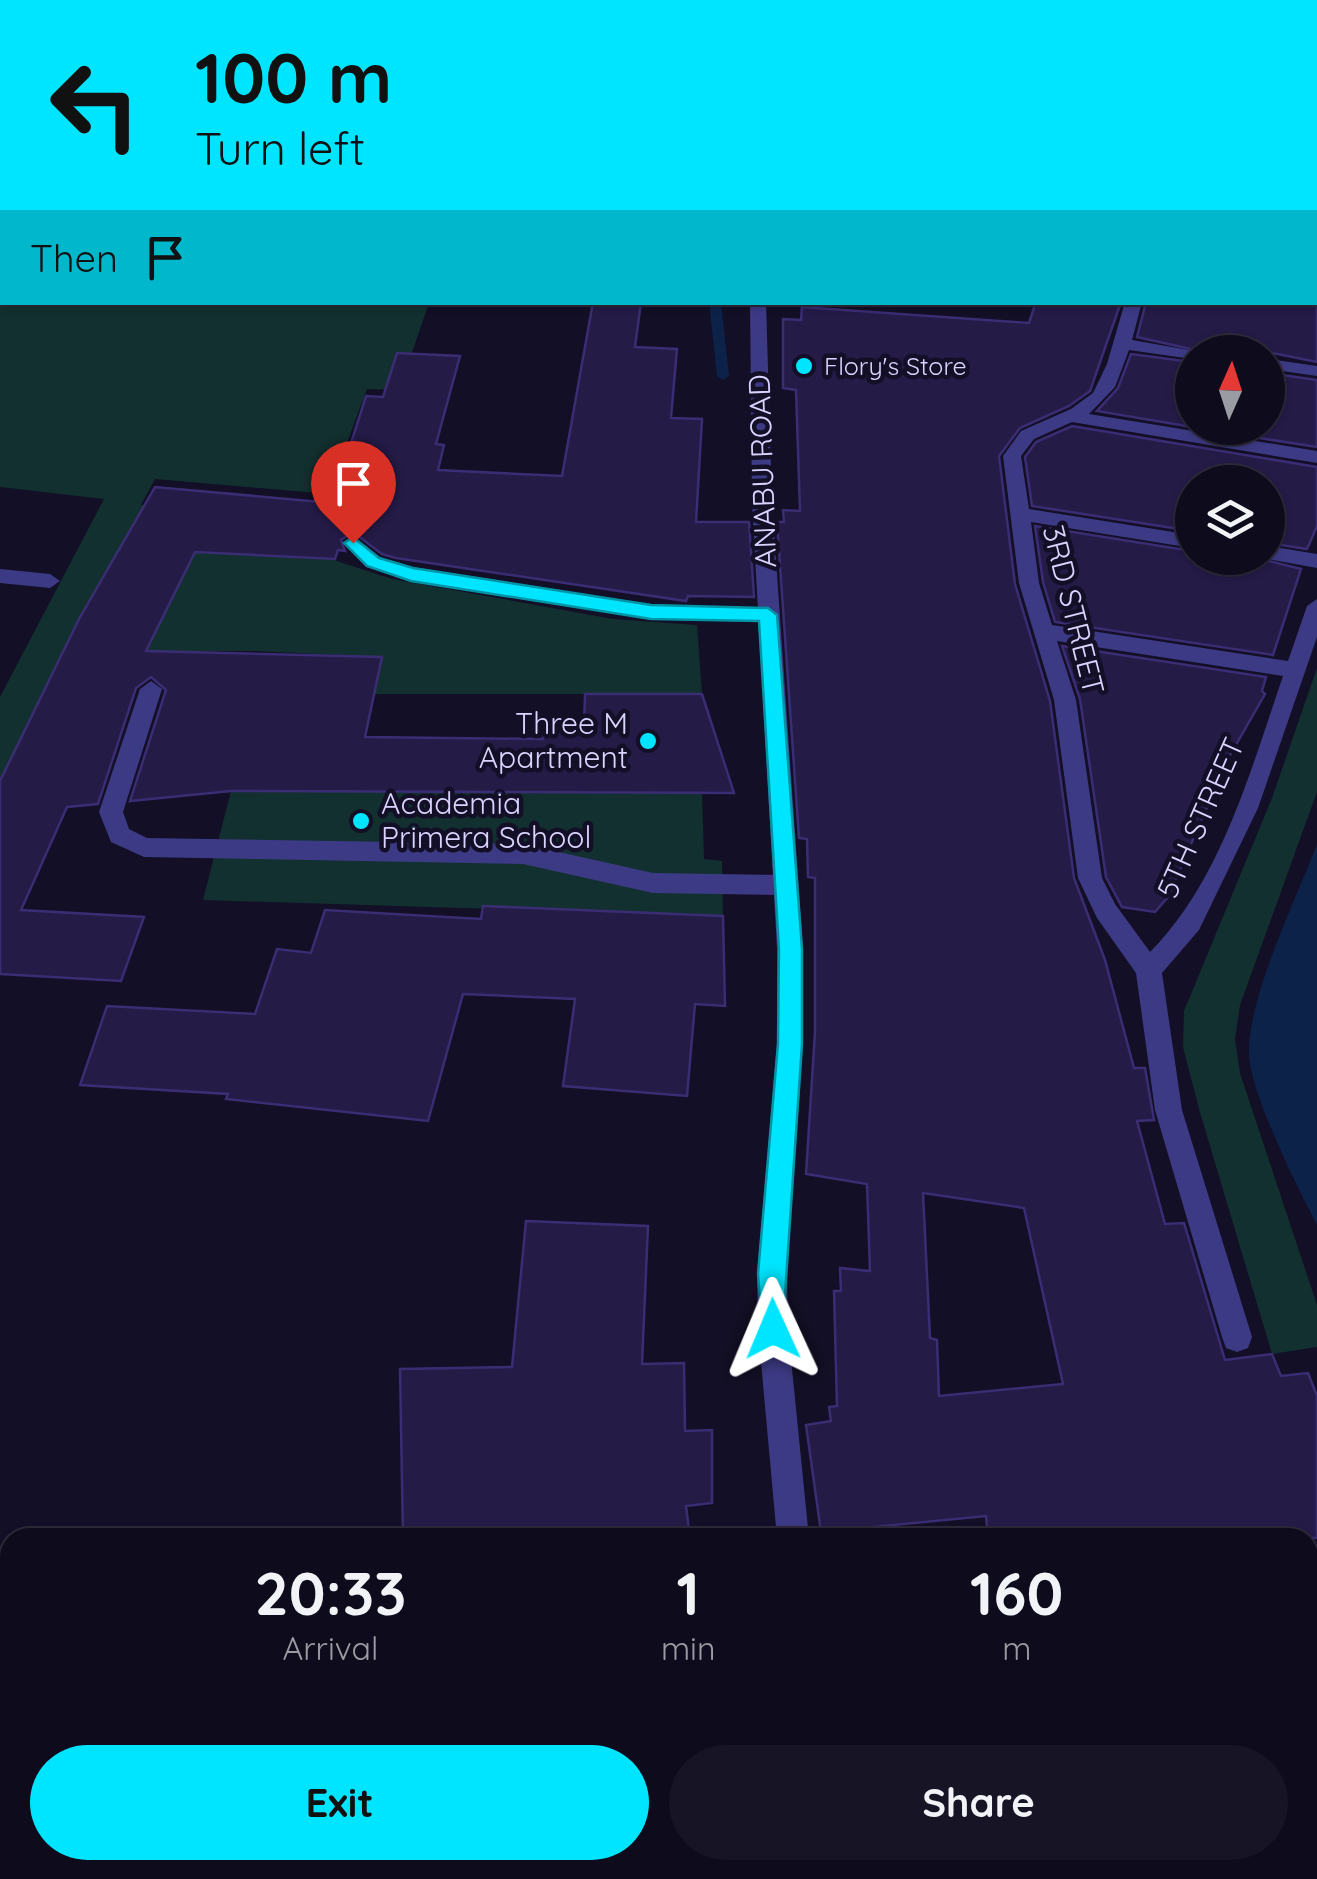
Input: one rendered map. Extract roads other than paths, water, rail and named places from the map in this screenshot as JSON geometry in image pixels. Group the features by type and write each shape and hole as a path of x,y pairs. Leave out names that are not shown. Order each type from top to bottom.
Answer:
{"street":[{"name":"ANABU ROAD","path":"758,305 768,615 787,886 790,1044 772,1274 776,1390 792,1528"},
{"name":"3RD STREET","path":"1133,305 1101,394 1069,416 1029,434 1014,448 1018,514 1030,583 1065,700 1090,878 1106,911 1150,970"},
{"path":"1121,344 1175,352"},
{"path":"1285,366 1317,371"},
{"path":"1069,416 1317,457"},
{"path":"1018,514 1175,538"},
{"path":"353,543 373,562 411,574 651,612 768,615"},
{"path":"1285,555 1317,560"},
{"path":"0,576 50,581"},
{"name":"5TH STREET","path":"1150,970 1189,924 1269,747 1317,606"},
{"path":"1043,631 1295,670"},
{"path":"151,689 111,812 113,824 130,843 160,848 523,854 653,884 787,886"},
{"path":"1150,970 1151,1030 1187,1175 1237,1337"}],"water":[{"path":"1317,844 1317,1225 1266,1116 1249,1055 1250,1032 1264,978"}],"waterway":[{"path":"715,305 723,376"}],"place":[{"name":"Flory's Store","path":"804,366"},
{"name":"Three M Apartment","path":"648,741"},
{"name":"Academia Primera School","path":"361,821"}]}
